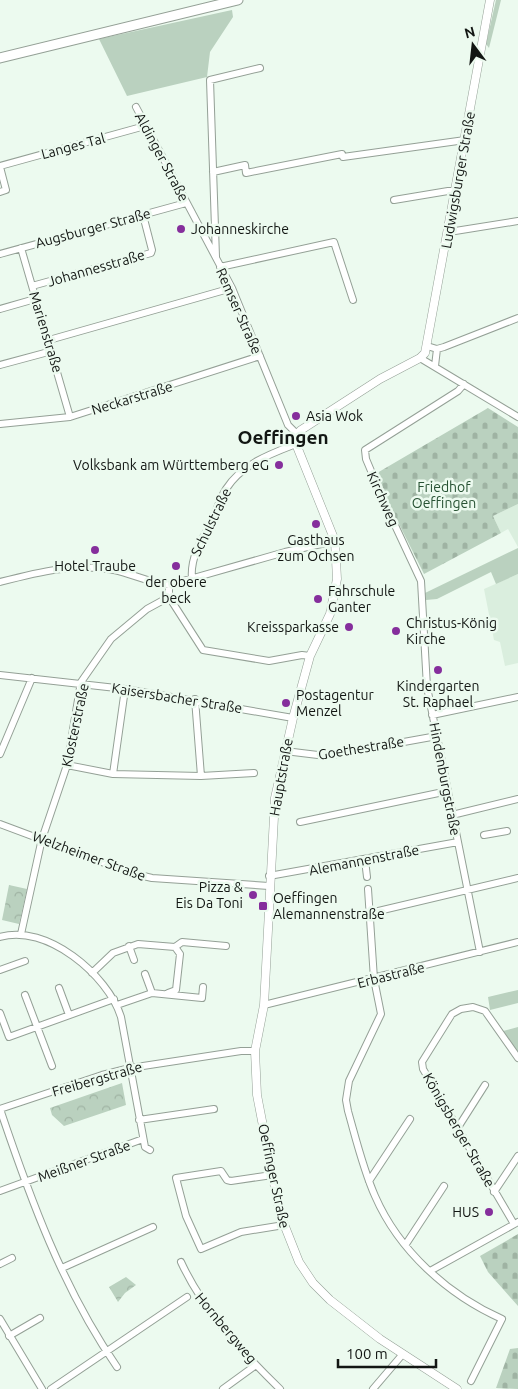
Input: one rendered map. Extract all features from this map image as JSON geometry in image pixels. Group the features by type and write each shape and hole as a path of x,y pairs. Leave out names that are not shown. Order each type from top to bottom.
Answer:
{"main road":[{"path":"0,58 238,0"}],"street":[{"name":"Ludwigsburger Straße","path":"420,358 427,346 490,0"},
{"name":"Remser Straße","path":"260,68 210,80 216,260 232,288 288,425 297,434"},
{"name":"Aldinger Straße","path":"136,107 216,260"},
{"name":"Langes Tal","path":"0,192 6,190 0,166 145,126"},
{"path":"213,172 245,165 246,173 342,155 466,140"},
{"path":"394,200 448,191 456,192"},
{"name":"Augsburger Straße","path":"0,254 186,203"},
{"name":"Johannesstraße","path":"32,286 151,253 152,250 143,214"},
{"path":"449,232 518,221"},
{"path":"220,267 334,242 353,300"},
{"name":"Marienstraße","path":"20,248 49,340 70,417"},
{"path":"49,340 232,288"},
{"path":"0,309 35,299"},
{"path":"427,346 437,349 518,318"},
{"path":"435,366 437,349"},
{"path":"0,365 52,351"},
{"name":"Neckarstraße","path":"0,424 70,417 260,356"},
{"path":"296,444 297,434 380,379 420,358 518,417"},
{"name":"Kirchweg","path":"406,547 377,486 366,460 364,450 458,391 464,384"},
{"name":"Hauptstraße","path":"264,1005 269,876 276,798 285,751 310,656 330,614 335,593 337,568 335,541 296,444"},
{"name":"Schulstraße","path":"192,579 195,554 219,501 232,481 250,465 296,444"},
{"path":"0,582 42,571 77,566 116,570 157,584 169,585 285,552 335,541"},
{"name":"Hindenburgstraße","path":"406,547 421,581 427,687 480,952"},
{"path":"169,585 169,597 203,650 268,661 302,655 310,656"},
{"name":"Klosterstraße","path":"21,934 41,841 67,765 81,682 111,639 147,609 169,597"},
{"name":"Kaisersbacher Straße","path":"0,675 81,682 195,699 293,718"},
{"path":"0,754 32,678"},
{"path":"113,774 125,689"},
{"path":"432,715 518,697"},
{"path":"195,699 201,776"},
{"name":"Goethestraße","path":"285,751 326,756 437,736"},
{"path":"67,765 113,774 201,776 254,773"},
{"path":"300,822 448,791"},
{"path":"452,815 518,798"},
{"name":"Welzheimer Straße","path":"0,824 90,859 152,878 269,886"},
{"path":"484,835 507,831"},
{"name":"Alemannenstraße","path":"269,876 458,842"},
{"path":"365,860 367,877"},
{"path":"370,912 518,878"},
{"path":"368,889 374,979 381,1014 349,1081 346,1100 369,1181 384,1214 406,1244 430,1271 464,1299 502,1319 471,1382"},
{"path":"0,937 21,934 51,943 92,973 115,1002 130,1068 143,1140 145,1147 150,1150"},
{"path":"92,973 113,953 138,944 175,947 182,942 226,946"},
{"name":"Erbastraße","path":"264,1005 518,942"},
{"path":"129,946 134,960"},
{"path":"166,994 176,990 180,954 175,947"},
{"path":"0,970 25,961"},
{"path":"145,974 152,993"},
{"path":"0,1013 3,1027 9,1037 69,1015 152,993 202,998 203,987"},
{"path":"59,988 69,1015"},
{"path":"25,995 52,1066"},
{"name":"Oeffinger Straße","path":"264,1005 255,1051 257,1095 272,1175 284,1225 300,1262 313,1283 330,1300 402,1355 457,1389"},
{"name":"Königsberger Straße","path":"516,1223 494,1192 457,1129 423,1069 422,1062 452,1014 462,1009 473,1007 485,1011 518,1058"},
{"name":"Freibergstraße","path":"0,1109 102,1074 241,1051 255,1051"},
{"path":"457,1129 485,1085"},
{"name":"Meißner Straße","path":"0,1109 24,1182 79,1306 117,1367"},
{"path":"139,1120 214,1109"},
{"path":"369,1181 410,1119"},
{"name":"Meißner Straße","path":"24,1182 143,1140"},
{"path":"494,1192 518,1156"},
{"path":"272,1175 227,1180 221,1172 176,1178 186,1216 202,1250 241,1232 284,1225"},
{"path":"0,1191 24,1182"},
{"path":"406,1244 444,1186"},
{"path":"430,1271 516,1223"},
{"path":"62,1268 153,1227"},
{"path":"0,1264 12,1258"},
{"name":"Hornbergweg","path":"181,1262 195,1292 256,1365 280,1389"},
{"path":"51,1389 187,1297"},
{"path":"9,1336 40,1318"},
{"path":"0,1319 42,1389"},
{"path":"373,1389 402,1355"},
{"path":"223,1389 256,1365"}],"shaded area":[{"path":"518,504 518,547 508,529 501,533 493,516"},
{"path":"518,574 518,663 505,666 500,642 494,640 484,589"}],"green space":[{"path":"496,0 501,0 489,48 486,44"},
{"path":"232,10 233,17 210,52 207,77 127,96 99,39"},
{"name":"Friedhof Oeffingen","path":"488,408 518,427 518,504 493,516 501,533 424,574 389,504 377,473"},
{"path":"518,548 518,574 496,584 491,572 437,599 426,600 425,593"},
{"path":"9,885 27,889 19,924 2,920"},
{"path":"518,990 518,1003 490,1010 488,997"},
{"path":"518,1027 518,1053 503,1031"},
{"path":"122,1083 126,1105 64,1126 52,1115 50,1108"},
{"path":"518,1234 518,1306 488,1272 480,1256"},
{"path":"126,1277 136,1285 125,1293 118,1302 109,1287"},
{"path":"518,1348 518,1389 496,1388 510,1349"}],"place":[{"name":"Johanneskirche","path":"181,229"},
{"name":"Asia Wok","path":"296,416"},
{"name":"Volksbank am Württemberg eG","path":"279,465"},
{"name":"Gasthaus zum Ochsen","path":"316,524"},
{"name":"Hotel Traube","path":"95,550"},
{"name":"der obere beck","path":"176,566"},
{"name":"Fahrschule Ganter","path":"318,599"},
{"name":"Kreissparkasse","path":"349,627"},
{"name":"Christus-König Kirche","path":"396,631"},
{"name":"Kindergarten St. Raphael","path":"438,670"},
{"name":"Postagentur Menzel","path":"286,703"},
{"name":"Pizza & Eis Da Toni","path":"253,895"},
{"name":"Oeffingen Alemannenstraße","path":"263,906"},
{"name":"HUS","path":"489,1212"}],"district":[{"name":"Oeffingen","path":"283,437"}]}
